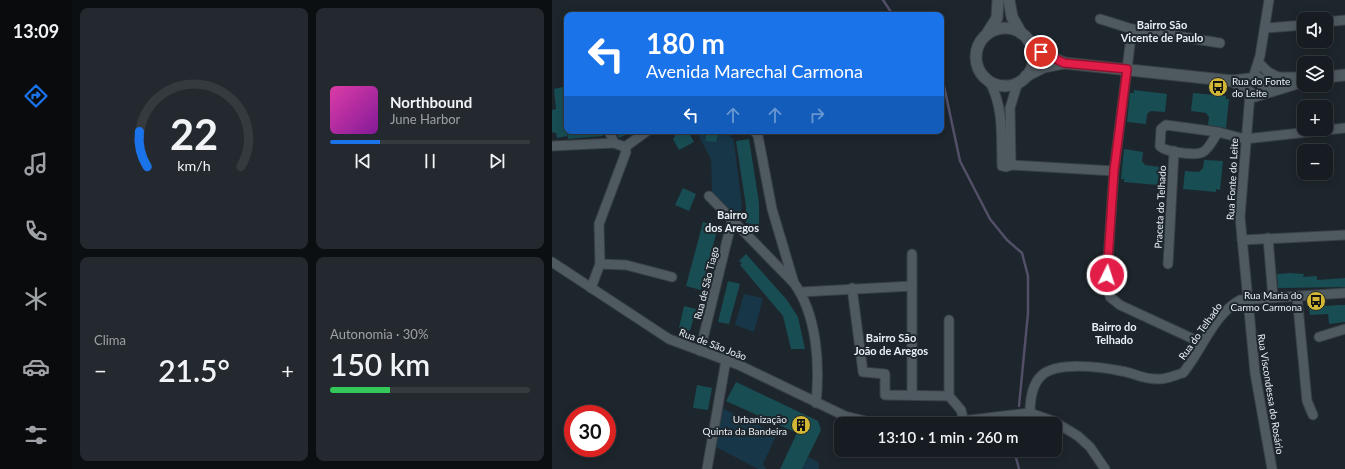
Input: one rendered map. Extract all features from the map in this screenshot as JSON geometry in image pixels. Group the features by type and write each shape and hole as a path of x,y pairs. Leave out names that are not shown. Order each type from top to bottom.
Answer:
{"street":[{"path":"998,0 997,18 981,41 977,49 976,59 978,68 983,76 990,82 999,85 1009,85 1044,67 1064,63 1233,81 1255,86 1297,82"},
{"path":"1009,0 1012,17 1032,49 1034,59 1031,68 1022,79 1010,108 1011,166"},
{"path":"1269,0 1260,60 1268,72 1280,78"},
{"path":"1100,19 1132,29 1220,43"},
{"path":"1333,21 1345,20"},
{"path":"1266,28 1297,26"},
{"path":"987,34 1004,28 1013,29 1046,55 1064,63"},
{"path":"1132,29 1114,171 1107,275 1110,297 1120,305 1202,343"},
{"name":"Rua Fonte do Leite","path":"1248,299 1240,217 1245,139 1260,60"},
{"path":"1333,76 1345,75"},
{"path":"1255,86 1280,78 1297,78"},
{"path":"990,82 998,98 1000,108 1002,166 1006,168 1011,166 1114,171"},
{"path":"1218,132 1202,153 1165,150 1160,146 1161,129 1166,125 1218,132 1245,139 1345,128"},
{"path":"610,134 614,143"},
{"path":"625,147 643,134"},
{"path":"757,134 772,209 794,283"},
{"path":"552,146 614,143 625,147"},
{"path":"591,288 600,264 599,224 626,152 625,147"},
{"name":"Praceta do Telhado","path":"1168,264 1174,151"},
{"path":"709,196 801,292 813,327 818,389 816,403"},
{"name":"Rua de São Tiago","path":"700,351 732,220"},
{"path":"1242,240 1345,235"},
{"path":"1268,238 1273,297"},
{"path":"912,254 912,395"},
{"name":"Rua de São João","path":"552,262 652,330 669,339 726,360 816,403 849,417"},
{"path":"600,264 626,265 672,278"},
{"path":"801,292 852,288 912,286"},
{"path":"852,288 863,372 885,374 885,395 949,396"},
{"name":"Rua do Telhado","path":"1030,413 1030,400 1035,385 1042,375 1052,370 1063,367 1090,367 1122,371 1141,378 1159,380 1183,373 1202,343 1228,308 1240,300 1345,293"},
{"path":"1297,296 1307,401 1313,415"},
{"name":"Rua Viscondessa do Rosário","path":"1248,299 1255,373 1272,469"},
{"path":"949,320 949,396 961,410 963,417"},
{"path":"1319,337 1345,329"},
{"path":"707,469 726,360"},
{"path":"1001,417 1030,413 1053,421 1078,436 1090,448 1105,469"}],"shaded area":[{"path":"698,134 731,134 730,137 733,138 734,142 742,206 740,216 737,218 712,192 711,159"},
{"path":"744,294 763,298 754,332 735,325"},
{"path":"722,408 777,434 763,464 766,469 758,469 716,447"},
{"path":"808,457 818,462 819,469 802,469"}],"building":[{"path":"564,87 564,134 567,134 567,136 557,138 556,133 552,132 552,110 556,109 554,89"},
{"path":"1134,90 1167,94 1165,112 1151,111 1147,114 1146,124 1127,122 1130,93 1134,93"},
{"path":"1193,93 1226,96 1226,99 1229,99 1226,128 1208,125 1209,117 1206,113 1191,111"},
{"path":"567,134 603,134 603,136 568,139"},
{"path":"617,134 628,134 619,138"},
{"path":"674,134 690,134 694,142 679,150 673,139 675,136"},
{"path":"706,134 718,134 716,142 705,141"},
{"path":"749,139 759,203 759,225 746,223 746,206 736,141"},
{"path":"1124,149 1143,152 1142,161 1145,165 1160,167 1157,185 1124,182 1124,179 1121,179"},
{"path":"1204,160 1223,161 1220,190 1216,189 1216,192 1183,189 1185,171 1199,172 1203,168"},
{"path":"683,188 696,194 689,211 675,205"},
{"path":"703,222 718,227 701,290 686,286"},
{"path":"746,254 787,300 798,317 805,349 791,349 783,316 740,265 742,263 739,261"},
{"path":"1277,274 1304,274 1303,277 1317,276 1317,280 1345,278 1345,287 1278,288"},
{"path":"728,281 740,284 729,324 718,322"},
{"path":"1345,305 1345,322 1329,324 1328,314 1310,315 1309,307"},
{"path":"684,306 696,309 690,331 679,328"},
{"name":"Urbanização Quinta da Bandeira","path":"736,382 818,421 821,430 802,469 780,469 797,433 726,401"},
{"path":"697,385 712,388 708,410 693,408"}],"waterway":[{"path":"883,0 891,12"},
{"path":"944,86 960,161 990,219 1007,240 1022,253 1028,276 1028,313 1019,406"},
{"path":"1016,457 1019,469"}],"place":[{"name":"Rua do Fonte do Leite","path":"1218,87"},
{"name":"Rua Maria do Carmo Carmona","path":"1316,301"},
{"name":"Urbanização Quinta da Bandeira","path":"801,425"}],"district":[{"name":"Bairro São Vicente de Paulo","path":"1162,30"},
{"name":"Bairro dos Aregos","path":"732,220"},
{"name":"Bairro do Telhado","path":"1114,332"},
{"name":"Bairro São João de Aregos","path":"891,343"}],"route":[{"path":"1041,52 1064,63 1127,69 1114,171 1107,275"}]}
